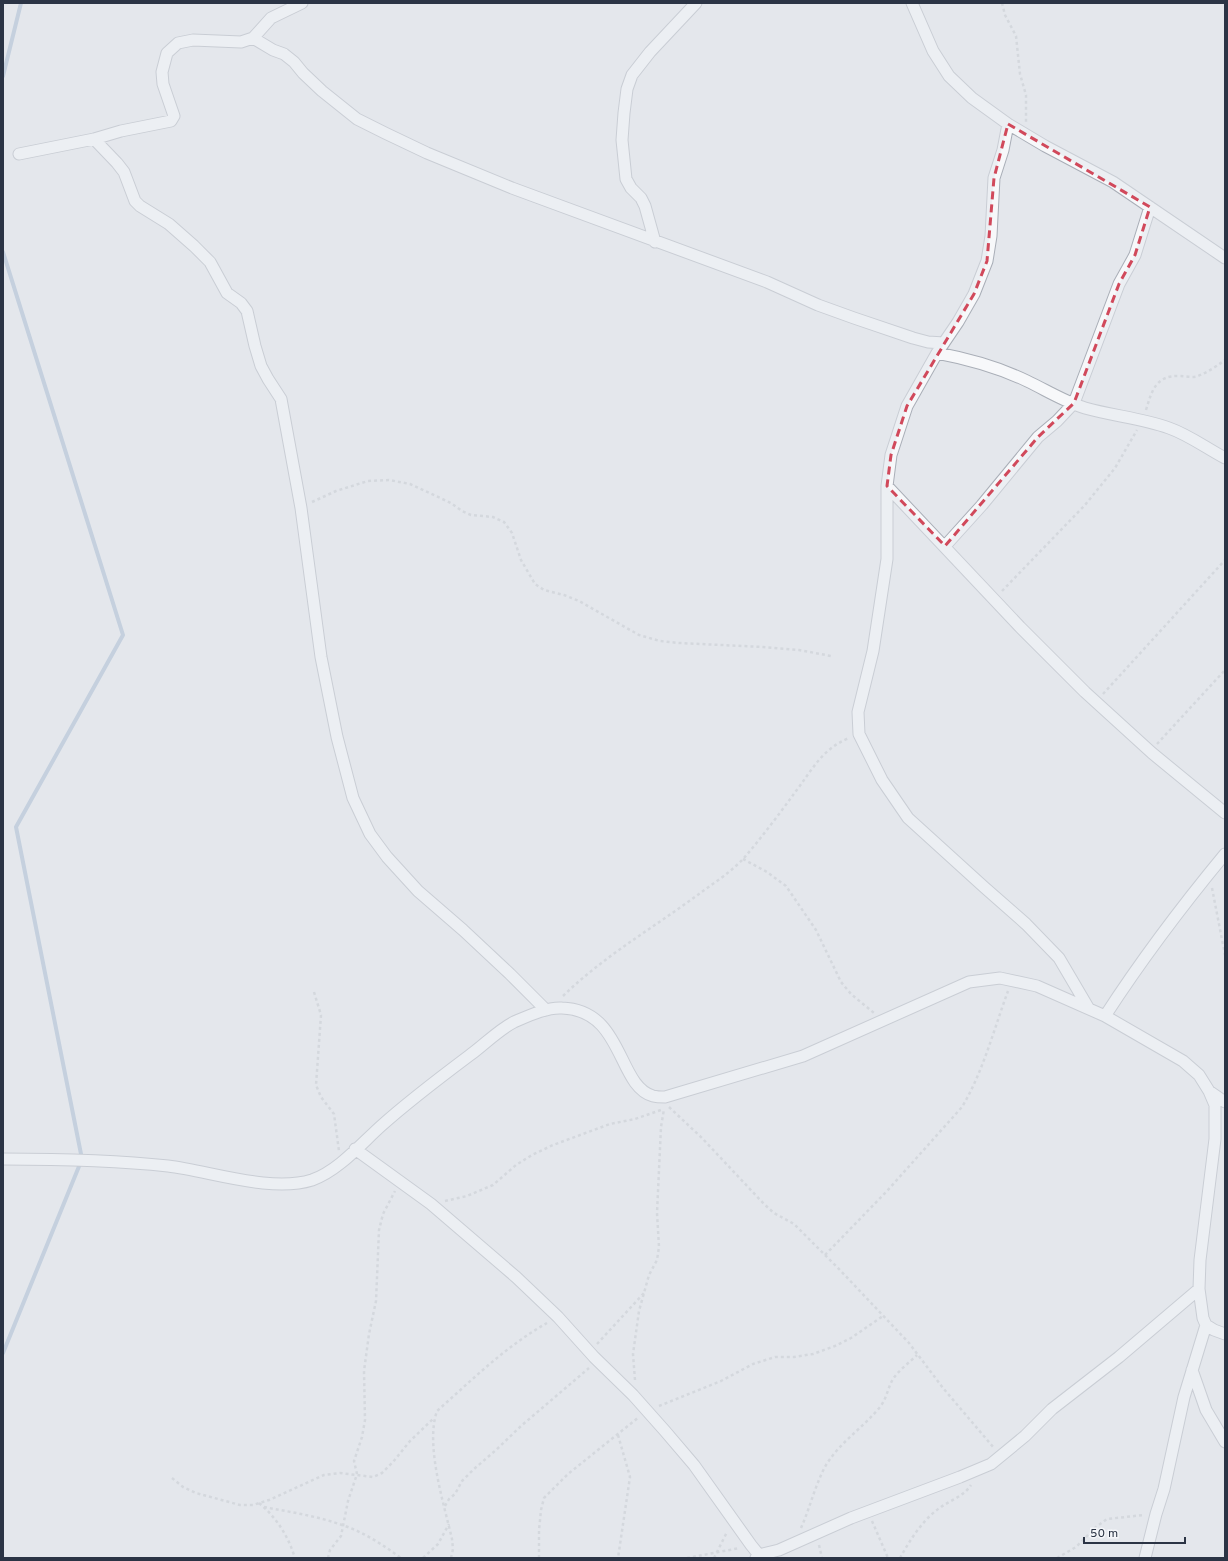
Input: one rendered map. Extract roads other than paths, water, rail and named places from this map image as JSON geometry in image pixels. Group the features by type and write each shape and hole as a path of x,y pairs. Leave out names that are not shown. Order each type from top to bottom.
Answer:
{"street":[{"path":"19,154 94,139 121,131 171,121 174,116 163,84 162,72 167,53 178,43 193,40 241,42 253,38 271,18 302,3"},
{"path":"655,242 650,221 643,202 626,180 622,140 627,89 632,75 650,52 696,3"},
{"path":"912,3 933,51 949,76 972,98 1026,135 1113,182 1225,258"},
{"path":"253,38 273,50 284,54 337,104 357,118 427,153 512,188 655,242 767,282 818,305 912,338 928,342 944,342"},
{"path":"1008,124 1003,150 994,178 991,236 987,261 974,294 958,322 937,353 907,406 891,455 887,486 887,559 873,651 858,712 859,734 882,780 908,818 984,888 1026,924 1059,958 1089,1009"},
{"path":"94,139 124,172 135,201 140,206 170,224 194,246 210,262 227,293 241,303 247,311 261,366 281,399 300,508 321,657 337,737 353,798 370,834 387,857 418,891 463,930 548,1010"},
{"path":"945,546 982,505 1038,437 1057,421 1074,403 1119,284 1135,255 1150,207"},
{"path":"937,353 965,358 994,367 1085,408 1169,428 1192,438 1225,458"},
{"path":"887,486 1020,627 1096,702 1150,752 1225,813"},
{"path":"1105,1016 1144,958 1225,854"},
{"path":"3,1159 82,1159 169,1166 256,1182 291,1184 312,1180 335,1167 408,1101 513,1023 548,1010 561,1008 583,1012 602,1024 615,1043 634,1081 644,1091 653,1096 665,1097 803,1056 969,982 1000,978 1037,986 1105,1016 1183,1061 1199,1076 1209,1091 1215,1105 1215,1139 1200,1260 1199,1289 1203,1318 1206,1325 1225,1334"},
{"path":"1209,1091 1225,1102"},
{"path":"355,1149 431,1204 516,1277 558,1317 598,1361 633,1395 694,1465 758,1556 779,1550 867,1512 991,1464 1025,1436 1052,1409 1119,1357 1199,1289"},
{"path":"1145,1558 1164,1489 1184,1397 1206,1325"},
{"path":"1192,1370 1206,1410 1225,1442"}],"waterway":[{"path":"3,76 21,3"},
{"path":"3,252 123,635 16,827 82,1159 3,1353"}]}
